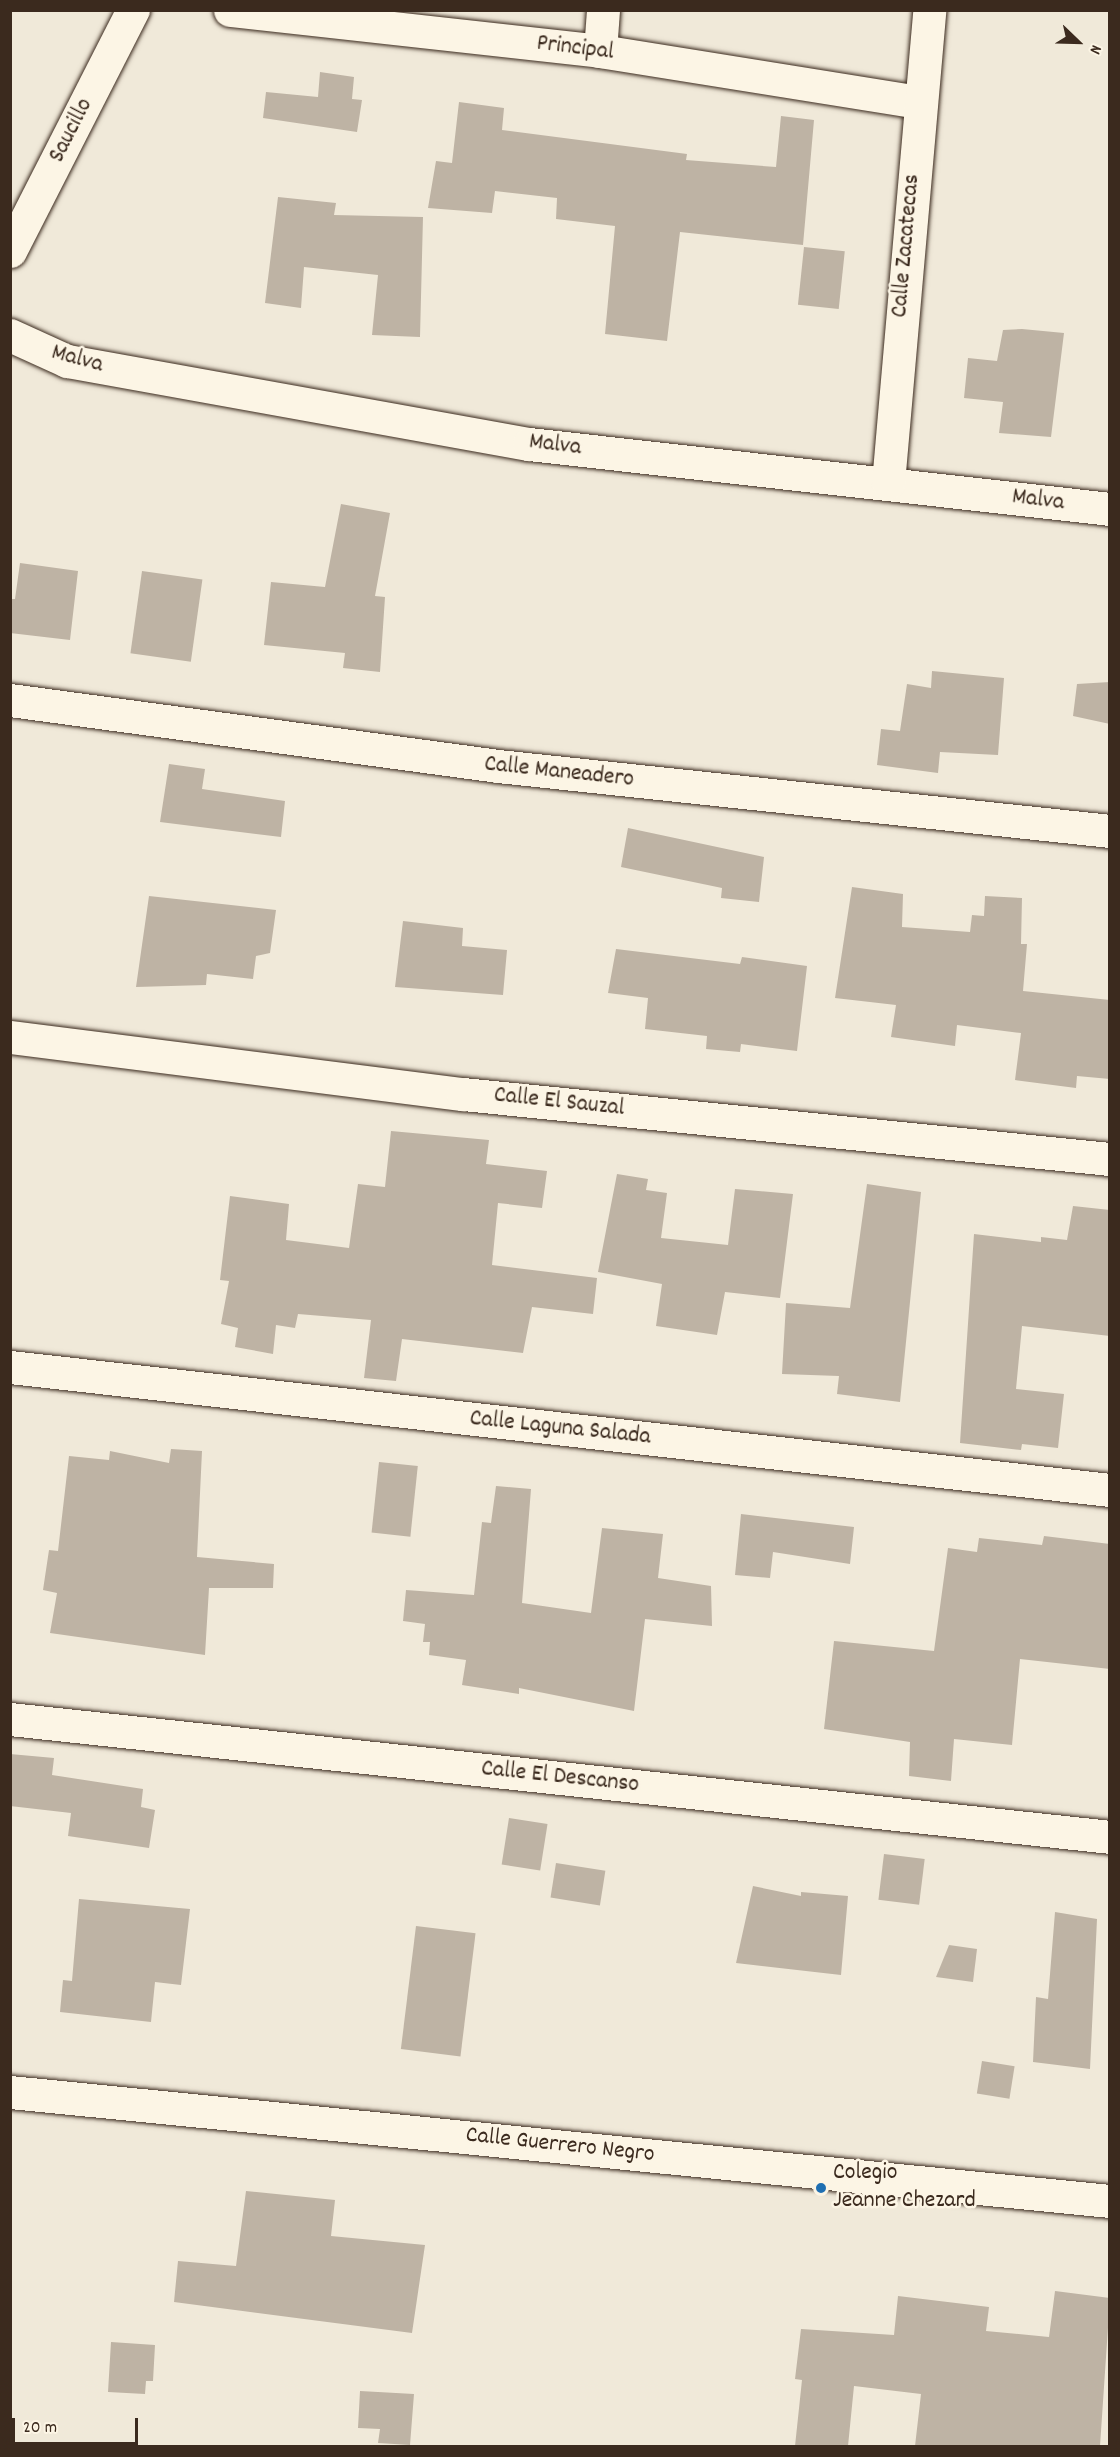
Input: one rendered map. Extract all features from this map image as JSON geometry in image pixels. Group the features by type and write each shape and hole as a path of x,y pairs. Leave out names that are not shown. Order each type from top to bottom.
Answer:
{"street":[{"name":"Saucillo","path":"10,251 133,10"},
{"name":"Principal","path":"230,10 600,51 918,102"},
{"path":"600,51 603,10"},
{"name":"Calle Zacatecas","path":"888,483 918,102 929,10"},
{"name":"Malva","path":"10,335 68,361 529,444 1110,509"},
{"name":"Calle Maneadero","path":"10,700 498,766 1110,831"},
{"name":"Calle El Sauzal","path":"10,1037 463,1094 1110,1159"},
{"name":"Calle Laguna Salada","path":"10,1367 1110,1490"},
{"name":"Calle El Descanso","path":"10,1719 1110,1837"},
{"name":"Calle Guerrero Negro","path":"10,2092 1110,2201"}],"building":[{"path":"320,72 354,77 352,99 362,100 357,132 263,118 266,92 318,97"},
{"path":"459,102 504,108 502,130 687,154 686,160 776,167 781,116 814,120 803,245 680,232 667,341 605,334 615,226 556,219 557,198 495,191 492,213 428,208 436,161 452,163"},
{"path":"278,197 336,203 334,215 423,217 420,337 372,335 378,275 304,267 301,308 265,303"},
{"path":"804,247 845,251 839,309 798,305"},
{"path":"1022,329 1064,333 1051,437 999,433 1003,402 964,398 968,358 997,361 1003,330"},
{"path":"341,504 390,513 375,596 385,597 380,672 343,668 345,653 264,645 271,582 325,587"},
{"path":"20,563 78,571 70,640 10,633 10,599 15,599"},
{"path":"142,571 202,579 191,662 130,653"},
{"path":"932,671 1004,678 998,755 940,752 938,773 877,765 881,729 900,731 907,684 931,688"},
{"path":"1110,682 1110,724 1073,716 1077,684"},
{"path":"169,764 205,769 202,789 285,801 281,837 160,822"},
{"path":"628,828 764,857 759,902 721,898 722,888 621,867"},
{"path":"852,887 903,894 902,927 970,932 972,915 984,916 985,896 1022,898 1021,944 1027,944 1023,991 1110,1000 1110,1079 1077,1076 1076,1088 1015,1080 1021,1033 957,1025 955,1046 891,1037 896,1005 835,998"},
{"path":"149,896 276,910 270,953 256,956 253,979 207,974 206,985 136,987"},
{"path":"403,921 463,928 462,946 507,950 503,995 395,987"},
{"path":"616,949 740,964 742,957 807,966 797,1051 741,1044 740,1052 706,1049 707,1036 645,1029 648,998 608,993"},
{"path":"391,1131 489,1140 486,1164 547,1171 542,1208 498,1203 492,1265 597,1278 593,1314 532,1307 523,1353 402,1339 396,1381 364,1378 371,1320 298,1314 295,1328 276,1325 273,1354 235,1347 238,1328 221,1324 229,1281 220,1280 230,1196 289,1204 286,1240 349,1248 358,1184 385,1187"},
{"path":"617,1174 648,1179 646,1190 667,1193 661,1238 728,1245 735,1189 793,1194 780,1298 725,1292 717,1335 656,1326 662,1284 598,1272"},
{"path":"867,1184 921,1192 900,1402 837,1394 839,1376 782,1374 786,1303 850,1308"},
{"path":"1073,1206 1110,1210 1110,1336 1022,1326 1016,1389 1064,1394 1058,1448 1022,1444 1021,1450 960,1443 974,1234 1041,1242 1041,1237 1067,1240"},
{"path":"171,1449 202,1451 197,1557 274,1564 273,1588 209,1588 205,1655 50,1633 57,1593 43,1590 49,1550 58,1551 69,1456 109,1460 110,1451 169,1463"},
{"path":"379,1462 418,1466 410,1537 372,1533"},
{"path":"496,1486 531,1489 522,1603 591,1613 602,1528 663,1534 658,1578 711,1586 712,1626 645,1619 634,1711 519,1688 519,1694 462,1685 466,1660 429,1655 430,1642 423,1642 425,1624 403,1621 406,1590 474,1595 482,1522 491,1523"},
{"path":"741,1514 854,1527 850,1564 773,1552 770,1578 735,1575"},
{"path":"1044,1536 1110,1544 1110,1669 1020,1659 1012,1745 954,1739 951,1781 909,1776 910,1742 824,1729 834,1641 934,1651 948,1548 977,1552 979,1538 1042,1545"},
{"path":"10,1754 54,1758 52,1775 143,1789 141,1807 155,1810 149,1848 68,1836 71,1813 10,1806"},
{"path":"509,1818 548,1824 540,1871 502,1864"},
{"path":"884,1854 925,1859 919,1905 878,1900"},
{"path":"556,1863 605,1871 600,1905 551,1898"},
{"path":"753,1886 801,1896 801,1892 848,1896 841,1975 736,1963"},
{"path":"79,1899 190,1909 181,1985 155,1982 151,2022 60,2012 63,1980 72,1981"},
{"path":"1055,1912 1097,1919 1090,2069 1033,2062 1036,1997 1048,1999"},
{"path":"416,1926 476,1933 460,2056 401,2049"},
{"path":"949,1945 977,1949 973,1982 936,1977"},
{"path":"982,2061 1015,2066 1009,2099 977,2094"},
{"path":"246,2191 335,2200 331,2236 425,2245 412,2333 174,2302 178,2261 236,2266"},
{"path":"1055,2291 1110,2298 1100,2446 915,2446 921,2394 854,2386 848,2446 795,2446 802,2380 795,2379 801,2329 894,2335 898,2296 989,2307 986,2331 1049,2337"},
{"path":"111,2342 155,2345 153,2381 146,2381 145,2394 108,2392"},
{"path":"360,2391 414,2394 410,2445 378,2443 380,2429 358,2428"}],"place":[{"name":"Colegio Jeanne Chezard","path":"821,2188"}]}
